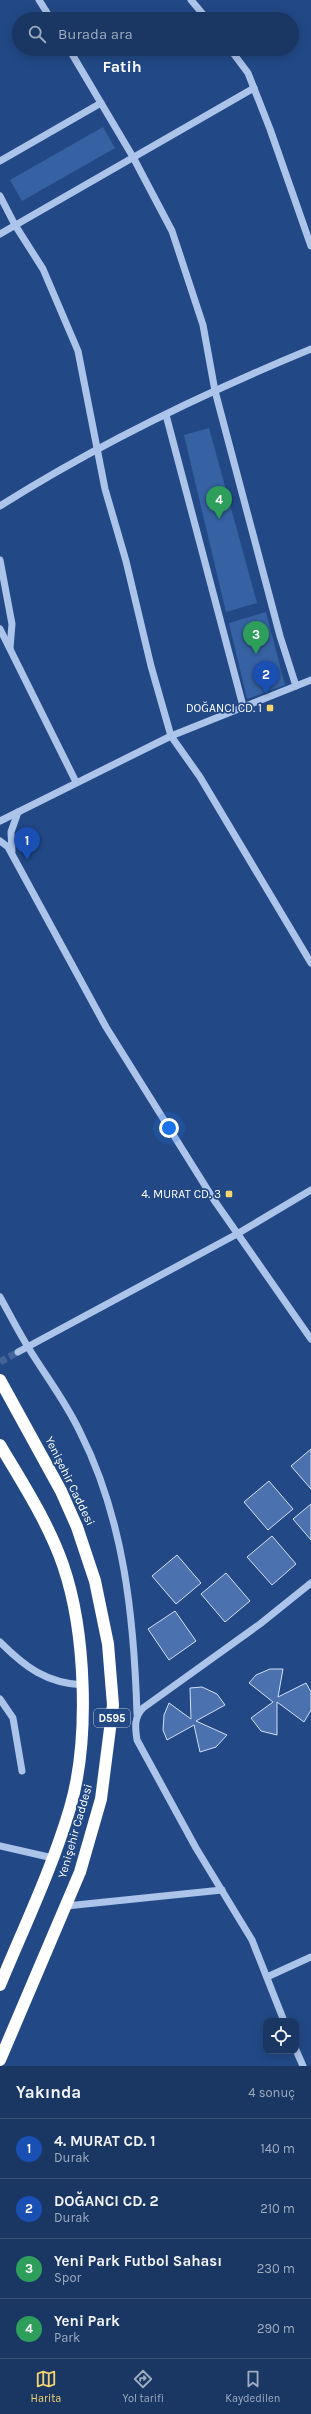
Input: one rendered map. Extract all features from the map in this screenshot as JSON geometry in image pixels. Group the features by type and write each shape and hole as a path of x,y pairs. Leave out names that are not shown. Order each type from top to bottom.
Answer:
{"highway":[{"name":"Yenişehir Caddesi","path":"0,1380 61,1491 77,1527 95,1581 108,1644 113,1705 101,1799 80,1872 0,2060"},
{"name":"Yenişehir Caddesi","path":"0,1444 43,1519 63,1566 79,1639 83,1685 80,1751 71,1806 53,1858 0,1985"}],"street":[{"path":"39,0 47,12"},
{"path":"191,0 201,12"},
{"path":"73,56 133,157 172,231 203,325 215,391 280,636 296,686"},
{"path":"235,56 248,73 254,88 311,246"},
{"path":"0,234 254,88"},
{"path":"0,160 101,103"},
{"path":"0,196 15,225 43,269 78,352 105,489 126,561 151,666 171,736 200,777 311,964"},
{"path":"0,506 52,473 98,449 254,372 311,349"},
{"path":"166,415 243,706"},
{"path":"0,560 12,624 10,648"},
{"path":"0,629 76,782"},
{"path":"0,821 171,736 311,680"},
{"path":"12,855 11,832 18,812"},
{"path":"0,841 8,848 12,855 106,1027 237,1234 311,1339"},
{"path":"18,1352 237,1234 311,1190"},
{"path":"0,1297 28,1347 80,1431 97,1469 112,1513 122,1554 130,1611 137,1714 135,1727 137,1740 196,1848 252,1940 283,2018"},
{"path":"137,1714 143,1708 260,1624 311,1583"},
{"path":"0,1642 16,1658 44,1677 64,1684 83,1685"},
{"path":"0,1699 12,1718 22,1771"},
{"path":"0,1846 53,1858"},
{"path":"66,1906 222,1890"},
{"path":"267,1977 311,1957"},
{"path":"298,2054 302,2066"}],"shaded area":[{"path":"103,127 115,148 22,201 10,180"},
{"path":"209,428 257,603 226,612 184,435"},
{"path":"266,612 285,685 247,699 229,623"}],"building":[{"path":"311,1449 311,1489 291,1466"},
{"path":"269,1481 293,1509 268,1530 244,1502"},
{"path":"311,1504 311,1540 293,1519"},
{"path":"272,1536 296,1564 272,1585 247,1557"},
{"path":"177,1555 201,1583 176,1604 152,1576"},
{"path":"226,1573 250,1601 225,1622 201,1594"},
{"path":"175,1611 196,1641 169,1660 148,1629"},
{"path":"270,1669 283,1669 278,1697 306,1683 311,1692 311,1710 304,1722 277,1702 277,1735 261,1731 251,1718 273,1702 249,1683 256,1675"},
{"path":"202,1687 217,1694 225,1705 196,1721 227,1735 216,1747 200,1752 194,1725 167,1740 163,1730 164,1715 169,1703 191,1719 190,1688"}],"tunnel":[{"path":"0,1362 18,1352"}],"place":[{"name":"Yeni Park","path":"219,519"},
{"name":"Yeni Park Futbol Sahası","path":"256,654"},
{"name":"DOĞANCI CD. 2","path":"266,694"},
{"name":"DOĞANCI CD. 1","path":"270,708"},
{"name":"4. MURAT CD. 1","path":"27,860"},
{"name":"4. MURAT CD. 3","path":"229,1194"}],"district":[{"name":"Fatih","path":"122,66"}]}
